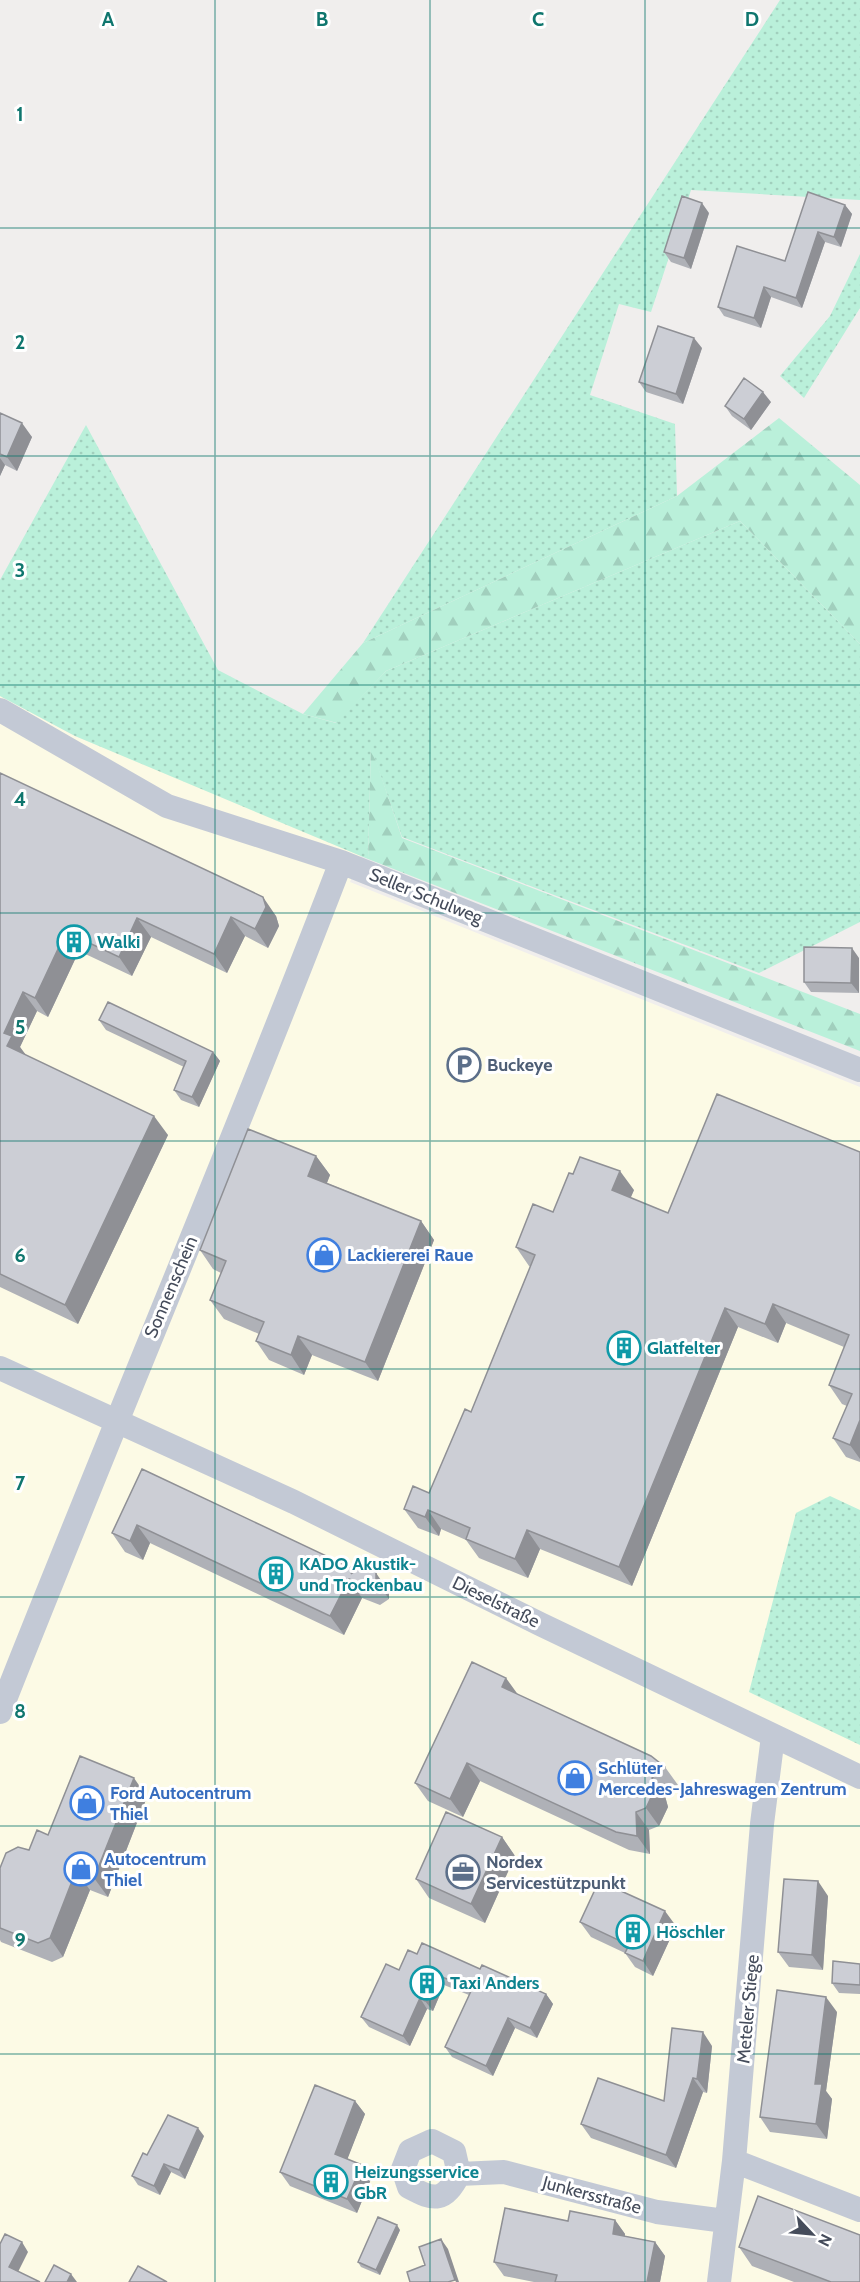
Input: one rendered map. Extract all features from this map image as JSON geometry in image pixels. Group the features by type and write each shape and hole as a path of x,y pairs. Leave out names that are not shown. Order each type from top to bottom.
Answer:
{"street":[{"name":"Seller Schulweg","path":"0,710 167,806 341,862 860,1070"},
{"name":"Sonnenschein","path":"0,1712 115,1422 273,1039 341,862"},
{"name":"Dieselstraße","path":"0,1368 294,1502 540,1624 860,1777"},
{"name":"Meteler Stiege","path":"719,2282 734,2161 762,1824 773,1736"},
{"path":"734,2161 860,2210"},
{"name":"Junkersstraße","path":"459,2174 504,2172 657,2212 725,2221"}],"shaded area":[{"path":"0,696 75,736 362,852 350,882 860,1087 860,2282 0,2282"}],"green space":[{"path":"780,0 860,0 860,200 691,190 651,312 619,304 590,395 675,424 677,496 363,643"},
{"path":"860,254 860,308 804,398 780,376 830,316"},
{"path":"779,418 860,485 860,644 740,521 386,671 337,723 303,714 363,643 677,496"},
{"path":"86,425 218,670 303,714 336,723 386,671 740,521 860,644 860,922 759,973 402,837 371,748 368,859 75,736 0,696 0,580"},
{"path":"371,746 402,838 860,1014 860,1051 368,859"},
{"path":"830,1496 860,1510 860,1745 749,1692 796,1513"}],"building":[{"path":"808,192 845,205 834,237 818,232 796,298 764,287 754,318 718,307 737,246 785,261"},
{"path":"682,196 702,203 684,258 664,252"},
{"path":"658,326 694,338 676,394 639,382"},
{"path":"744,378 763,392 744,419 725,406"},
{"path":"0,413 22,423 7,457 0,454"},
{"path":"0,773 263,897 266,907 255,929 231,917 214,954 137,918 119,957 66,932 35,998 23,992 4,1033 12,1036 7,1046 154,1116 65,1305 0,1274"},
{"path":"804,947 852,948 851,983 804,982"},
{"path":"108,1002 213,1052 192,1097 174,1090 186,1061 99,1020"},
{"name":"Glatfelter","path":"717,1094 860,1152 860,1420 850,1445 833,1438 852,1394 829,1385 849,1335 773,1304 765,1324 725,1308 619,1567 527,1530 515,1559 466,1539 470,1528 428,1510 425,1517 404,1509 413,1486 429,1493 465,1409 471,1412 535,1255 516,1247 533,1204 553,1212 569,1173 573,1174 580,1157 620,1171 612,1190 668,1213"},
{"name":"Lackiererei Raue","path":"248,1129 316,1156 308,1176 421,1221 365,1362 298,1336 291,1355 256,1341 264,1322 210,1300 226,1261 200,1250"},
{"name":"KADO Akustik- und Trockenbau","path":"142,1469 354,1569 351,1574 362,1566 372,1567 376,1573 376,1580 367,1586 349,1579 330,1616 137,1525 130,1541 112,1533"},
{"path":"472,1662 506,1678 502,1687 651,1756 665,1767 652,1778 655,1789 646,1808 636,1812 637,1836 616,1832 467,1763 450,1799 415,1783"},
{"name":"Autocentrum Thiel","path":"80,1756 134,1778 94,1878 76,1871 50,1938 38,1943 0,1928 0,1868 6,1853 18,1847 29,1850 37,1830 48,1835"},
{"path":"446,1812 502,1837 471,1904 416,1879"},
{"path":"784,1879 818,1881 812,1955 778,1952"},
{"name":"Höschler","path":"599,1881 665,1911 643,1961 625,1953 629,1945 580,1922"},
{"path":"422,1943 480,1969 482,1965 546,1994 530,2028 508,2018 486,2066 445,2047 472,1989 437,1975 425,2001 420,1998 403,2036 361,2017 386,1964 399,1970 408,1950 417,1954"},
{"path":"833,1961 860,1964 860,1985 832,1983"},
{"path":"777,1990 826,1997 815,2084 822,2084 816,2124 760,2117"},
{"path":"672,2028 703,2032 697,2079 693,2078 666,2155 581,2124 598,2078 664,2101"},
{"path":"315,2085 355,2101 335,2154 362,2165 347,2199 280,2172"},
{"path":"168,2115 198,2128 179,2170 164,2164 154,2186 132,2176 143,2153 147,2155"},
{"path":"758,2196 860,2235 860,2282 831,2282 739,2247"},
{"path":"505,2208 568,2221 570,2211 615,2220 613,2234 655,2242 647,2282 555,2282 557,2275 494,2262"},
{"path":"378,2217 397,2225 376,2270 358,2262"},
{"path":"5,2234 22,2242 9,2267 40,2282 0,2282 0,2244"},
{"path":"441,2239 455,2280 410,2282 407,2272 425,2265 419,2247"},
{"path":"54,2265 71,2274 67,2282 45,2282"},
{"path":"138,2266 167,2282 129,2282"}],"place":[{"name":"Walki","path":"74,942"},
{"name":"Buckeye","path":"464,1065"},
{"name":"Lackiererei Raue","path":"324,1255"},
{"name":"Glatfelter","path":"624,1348"},
{"name":"KADO Akustik- und Trockenbau","path":"276,1574"},
{"name":"Schlüter Mercedes-Jahreswagen Zentrum","path":"575,1778"},
{"name":"Ford Autocentrum Thiel","path":"87,1803"},
{"name":"Autocentrum Thiel","path":"81,1869"},
{"name":"Nordex Servicestützpunkt","path":"463,1872"},
{"name":"Höschler","path":"633,1932"},
{"name":"Taxi Anders","path":"427,1983"},
{"name":"Heizungsservice GbR","path":"331,2182"}]}
